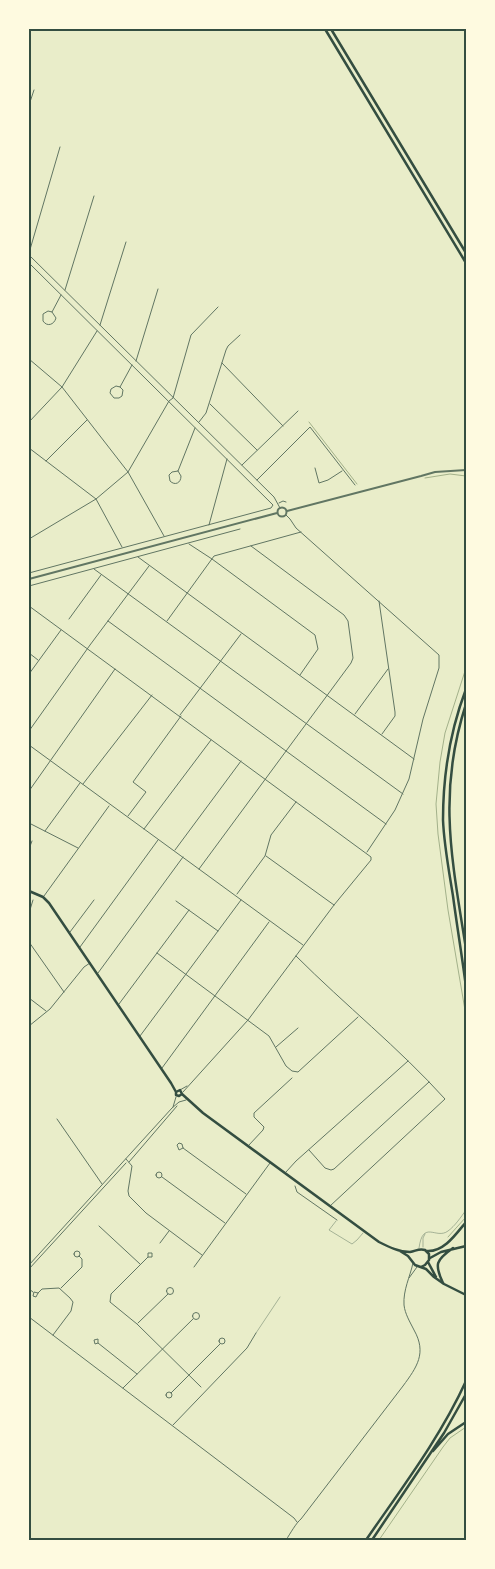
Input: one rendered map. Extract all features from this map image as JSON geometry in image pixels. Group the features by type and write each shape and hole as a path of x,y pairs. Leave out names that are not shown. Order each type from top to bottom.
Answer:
{"main road":[{"path":"325,29 466,263"},
{"path":"330,29 466,253"},
{"path":"466,689 453,730 446,764 443,821 466,987"},
{"path":"466,704 451,766 449,821 451,849 466,949"},
{"path":"29,891 43,897 49,903 171,1083 187,1101 379,1242 408,1252 419,1249 433,1251 444,1246 466,1222"},
{"path":"419,1266 425,1265 437,1253 466,1246"},
{"path":"443,1283 437,1270 438,1263 442,1256 453,1248"},
{"path":"398,1250 419,1266 426,1268 436,1279 466,1296"},
{"path":"425,1250 436,1279"},
{"path":"412,1261 414,1251"},
{"path":"366,1540 435,1437 466,1381"},
{"path":"372,1540 430,1454 466,1394"},
{"path":"430,1454 448,1434 466,1422"}],"street":[{"path":"29,105 34,90"},
{"path":"29,252 60,148"},
{"path":"64,291 94,196"},
{"path":"100,326 126,242"},
{"path":"29,256 256,480 278,503 280,508"},
{"path":"29,263 273,505 271,508 29,573"},
{"path":"136,362 158,289"},
{"path":"52,312 61,295"},
{"path":"29,539 96,499 128,472 169,401 173,398 191,335 218,307"},
{"path":"48,311 52,312 56,315 54,322 46,324 42,318 43,314 48,311"},
{"path":"29,422 62,387 97,330"},
{"path":"198,423 206,413 210,403 228,346 240,335"},
{"path":"29,359 62,387 128,472 164,537"},
{"path":"222,363 282,426"},
{"path":"120,386 132,365"},
{"path":"116,386 120,386 123,392 122,396 113,397 110,391 116,386"},
{"path":"210,403 258,450"},
{"path":"242,466 298,411"},
{"path":"46,462 88,420"},
{"path":"178,471 196,427"},
{"path":"256,480 310,427 355,486"},
{"path":"29,448 96,499 123,548"},
{"path":"210,525 227,458"},
{"path":"315,468 319,483 333,478 343,470"},
{"path":"280,508 284,508 286,511 428,474 466,470"},
{"path":"174,471 178,471 181,474 181,480 178,483 171,482 169,475 174,471"},
{"path":"278,503 286,502"},
{"path":"29,579 277,513 280,508"},
{"path":"286,511 286,515 296,528 439,656 439,668 423,719 415,759 403,795 366,853"},
{"path":"277,513 282,517 286,515"},
{"path":"29,586 240,529"},
{"path":"166,622 214,556 302,532"},
{"path":"188,544 212,559 314,635 318,649 300,676"},
{"path":"199,869 353,658 346,617 251,546"},
{"path":"138,557 415,759"},
{"path":"29,731 150,565"},
{"path":"94,568 403,795"},
{"path":"69,619 101,574"},
{"path":"378,600 395,712 395,716 381,735"},
{"path":"29,606 371,857 371,860 334,905 248,1020 190,1084 179,1093 172,1108"},
{"path":"108,621 386,824"},
{"path":"29,674 61,630"},
{"path":"127,817 146,792 132,782 241,633"},
{"path":"29,653 39,660"},
{"path":"29,791 116,668"},
{"path":"354,715 388,668"},
{"path":"45,831 152,695"},
{"path":"144,829 211,739"},
{"path":"29,745 303,946"},
{"path":"174,851 241,761"},
{"path":"466,784 466,835"},
{"path":"236,896 265,856 271,835 296,801"},
{"path":"43,897 110,805"},
{"path":"29,823 78,848"},
{"path":"80,948 158,840"},
{"path":"29,849 32,841"},
{"path":"265,856 334,905"},
{"path":"98,974 183,857"},
{"path":"29,913 33,900"},
{"path":"70,932 94,900"},
{"path":"140,1036 241,900"},
{"path":"176,901 218,931"},
{"path":"118,1004 189,910"},
{"path":"161,1068 270,921"},
{"path":"29,942 64,992"},
{"path":"157,953 268,1036 286,1066 292,1071 298,1072 359,1016"},
{"path":"296,955 429,1081 445,1099 331,1206 327,1212"},
{"path":"29,1026 46,1012 84,967 90,963"},
{"path":"29,998 46,1012"},
{"path":"276,1047 298,1028"},
{"path":"285,1173 408,1061"},
{"path":"248,1146 264,1127 254,1117 254,1113 292,1078"},
{"path":"309,1150 325,1168 334,1169 429,1081"},
{"path":"179,1093 179,1102"},
{"path":"29,1265 172,1108 179,1102 187,1101"},
{"path":"29,1269 177,1106"},
{"path":"57,1119 102,1184"},
{"path":"183,1148 246,1195"},
{"path":"125,1159 132,1166 129,1196 146,1213 202,1255"},
{"path":"194,1267 270,1162"},
{"path":"162,1177 225,1224"},
{"path":"295,1186 297,1192 337,1220"},
{"path":"99,1226 140,1264"},
{"path":"160,1243 170,1231"},
{"path":"61,1289 82,1267 82,1259 79,1256"},
{"path":"148,1257 110,1297 112,1304 138,1324 202,1387"},
{"path":"286,1540 295,1529 297,1522 403,1386 417,1364 420,1343 404,1308 404,1291 412,1261"},
{"path":"408,1279 419,1266"},
{"path":"29,1289 34,1297 36,1297 42,1289 61,1289 72,1300 74,1305 71,1311 53,1336"},
{"path":"33,1293 38,1293"},
{"path":"138,1324 168,1294"},
{"path":"29,1317 297,1522"},
{"path":"123,1388 193,1319"},
{"path":"172,1426 247,1348 256,1334"},
{"path":"98,1343 137,1374"},
{"path":"171,1393 220,1344"}],"lane":[{"path":"419,1249 420,1238 430,1232 441,1234 446,1232 466,1210"},
{"path":"341,1214 329,1230 352,1244 364,1231"},
{"path":"425,1234 423,1238 425,1250"},
{"path":"256,1334 280,1297"}],"waterway":[{"path":"309,422 357,484"},
{"path":"425,478 450,474 466,476"},
{"path":"466,668 445,733 436,804 448,910 466,1016"},
{"path":"448,1237 466,1217"},
{"path":"379,1540 443,1447 450,1438 466,1427"}]}
